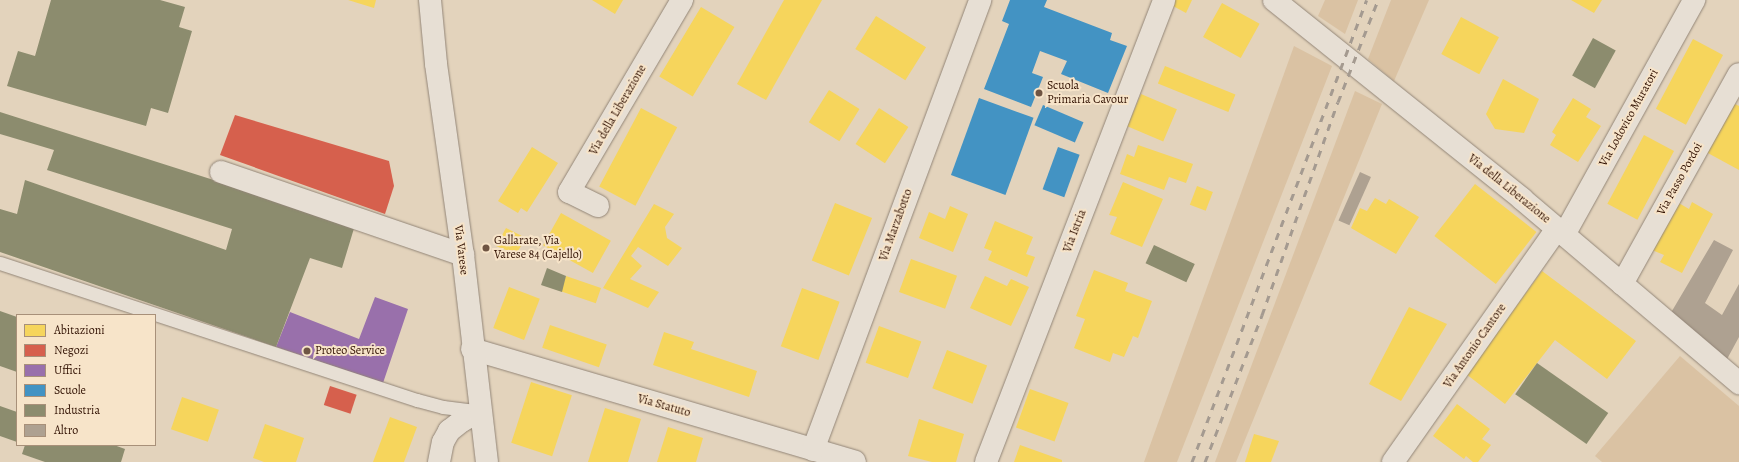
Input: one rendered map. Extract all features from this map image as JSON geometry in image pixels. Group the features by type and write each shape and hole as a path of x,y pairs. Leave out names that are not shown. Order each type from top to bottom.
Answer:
{"street":[{"name":"Via Varese","path":"426,0 433,38 463,255 472,349 487,462"},
{"name":"Via Varese","path":"430,0 433,38"},
{"name":"Via della Liberazione","path":"598,206 570,192 682,0"},
{"name":"Via Marzabotto","path":"813,450 980,0"},
{"name":"Via Istria","path":"986,462 1164,0"},
{"name":"Via della Liberazione","path":"1274,0 1561,232 1739,383"},
{"name":"Via Lodovico Muratori","path":"1561,232 1694,0"},
{"name":"Via Passo Pordoi","path":"1622,284 1739,74"},
{"path":"221,172 463,255"},
{"name":"Via Antonio Cantore","path":"1393,462 1561,232"},
{"name":"Via Statuto","path":"472,349 855,462"},
{"path":"439,462 443,442 449,431 462,421 480,411"}],"lane":[{"path":"0,263 155,314"},
{"path":"156,314 417,400 443,407 480,411"}],"shaded area":[{"path":"1325,0 1358,0 1345,34 1318,16"},
{"path":"1391,0 1429,0 1394,81 1368,59"},
{"path":"1294,46 1332,66 1177,462 1144,462"},
{"path":"1355,91 1382,104 1236,462 1215,462"},
{"path":"1680,356 1739,406 1739,462 1602,462 1595,456"}],"building: Abitazioni":[{"path":"348,0 376,0 374,8"},
{"path":"592,0 623,0 615,14"},
{"path":"784,0 822,0 766,100 737,84"},
{"path":"1175,0 1192,0 1186,13 1173,6"},
{"path":"1571,0 1602,0 1594,13"},
{"path":"1222,3 1260,24 1241,58 1203,37"},
{"path":"701,7 734,27 693,97 659,76"},
{"path":"876,16 926,47 905,80 855,49"},
{"path":"1461,17 1499,37 1479,74 1441,54"},
{"path":"1693,39 1723,55 1686,125 1656,109"},
{"path":"1165,66 1235,94 1228,112 1158,84"},
{"path":"1503,79 1539,99 1524,133 1495,129 1486,114"},
{"path":"829,90 860,109 839,141 809,122"},
{"path":"1141,94 1177,109 1163,141 1127,126"},
{"path":"1573,98 1591,109 1586,117 1601,126 1578,162 1550,145 1556,135 1552,132"},
{"path":"1733,103 1739,106 1739,170 1706,152"},
{"path":"641,108 677,127 635,206 599,187"},
{"path":"879,108 908,127 885,163 856,144"},
{"path":"1644,135 1674,151 1637,220 1607,204"},
{"path":"1138,145 1193,164 1186,183 1169,177 1164,190 1120,174 1127,154 1134,157"},
{"path":"532,147 558,163 527,212 521,208 518,213 498,201"},
{"path":"1123,182 1163,199 1142,247 1110,234 1117,217 1109,215"},
{"path":"1475,184 1536,232 1496,284 1434,236"},
{"path":"1197,186 1213,192 1206,211 1190,205"},
{"path":"1375,198 1386,204 1389,199 1419,217 1396,254 1351,228 1360,208 1367,211"},
{"path":"1677,202 1689,209 1692,202 1713,214 1682,273 1660,262 1664,255 1652,250"},
{"path":"835,203 872,218 849,275 812,260"},
{"path":"654,204 674,214 665,227 667,238 682,248 668,266 638,247 631,256 642,266 630,279 659,292 648,308 603,288"},
{"path":"950,206 968,214 953,252 919,238 929,212 945,219"},
{"path":"561,213 611,241 593,273 543,245"},
{"path":"995,221 1033,237 1026,254 1035,257 1027,277 988,260 992,251 984,248"},
{"path":"506,228 526,238 516,254 496,246"},
{"path":"911,259 957,276 945,309 899,292"},
{"path":"1094,270 1128,283 1125,291 1152,301 1138,338 1133,336 1124,357 1113,353 1110,362 1074,348 1085,319 1076,316"},
{"path":"1542,271 1636,341 1607,379 1555,340 1505,404 1466,374"},
{"path":"566,276 601,288 596,303 561,291"},
{"path":"985,276 1007,286 1011,279 1029,287 1011,326 970,308"},
{"path":"509,287 540,299 524,340 493,328"},
{"path":"802,288 840,302 818,360 781,346"},
{"path":"1409,307 1447,324 1401,401 1369,384"},
{"path":"550,325 607,345 599,367 542,348"},
{"path":"879,326 921,341 908,378 866,363"},
{"path":"664,332 694,342 691,349 757,371 749,397 653,365"},
{"path":"947,350 987,365 972,404 932,388"},
{"path":"531,382 572,395 552,456 511,443"},
{"path":"1030,389 1069,403 1055,442 1016,428"},
{"path":"182,397 219,410 208,442 171,429"},
{"path":"1457,404 1490,429 1482,439 1491,445 1478,462 1473,462 1466,456 1464,459 1433,436"},
{"path":"605,408 641,419 628,462 588,462"},
{"path":"390,417 417,427 404,462 373,462"},
{"path":"919,419 964,434 956,462 932,462 908,456"},
{"path":"265,424 304,438 296,462 264,462 253,458"},
{"path":"668,427 703,438 696,462 657,462"},
{"path":"1254,434 1279,441 1271,462 1245,462"},
{"path":"1020,445 1062,460 1062,462 1014,462"}],"building: Negozi":[{"path":"235,115 389,161 394,186 385,214 220,155"},
{"path":"330,386 357,395 350,414 324,405"}],"building: Uffici":[{"path":"375,297 408,309 383,383 276,347 290,312 359,339"}],"building: Scuole":[{"path":"1010,0 1047,0 1044,7 1112,33 1110,40 1127,46 1108,93 1061,74 1067,61 1040,51 1032,73 1043,77 1031,107 984,89 1009,24 1002,21"},
{"path":"979,98 1034,118 1005,195 951,175"},
{"path":"1043,105 1084,122 1075,142 1034,125"},
{"path":"1058,147 1080,155 1064,197 1043,189"}],"building: Industria":[{"path":"51,0 160,0 185,7 179,27 192,31 168,113 151,108 146,126 7,86 18,51 35,56"},
{"path":"1593,38 1616,51 1595,88 1572,76"},
{"path":"0,112 355,225 342,268 310,258 276,347 0,252 0,209 17,214 25,180 226,250 232,229 47,170 54,150 0,134"},
{"path":"1154,245 1195,264 1186,282 1146,263"},
{"path":"547,268 566,276 562,292 541,285"},
{"path":"0,311 16,317 16,372 0,366"},
{"path":"1537,363 1608,413 1586,444 1515,394"},
{"path":"0,406 16,412 16,442 0,436"},
{"path":"25,446 117,446 125,449 121,462 45,462 22,454"}],"building: Altro":[{"path":"1360,172 1371,177 1349,225 1338,220"},
{"path":"1714,240 1733,250 1705,303 1722,315 1739,284 1739,337 1726,361 1669,316"}],"railway":[{"path":"1192,462 1367,0"},
{"path":"1205,462 1262,315 1338,102 1378,0"}],"place":[{"name":"Scuola Primaria Cavour","path":"1039,93"},
{"name":"Gallarate, Via Varese 84 (Cajello)","path":"486,248"},
{"name":"Proteo Service","path":"307,351"}]}
